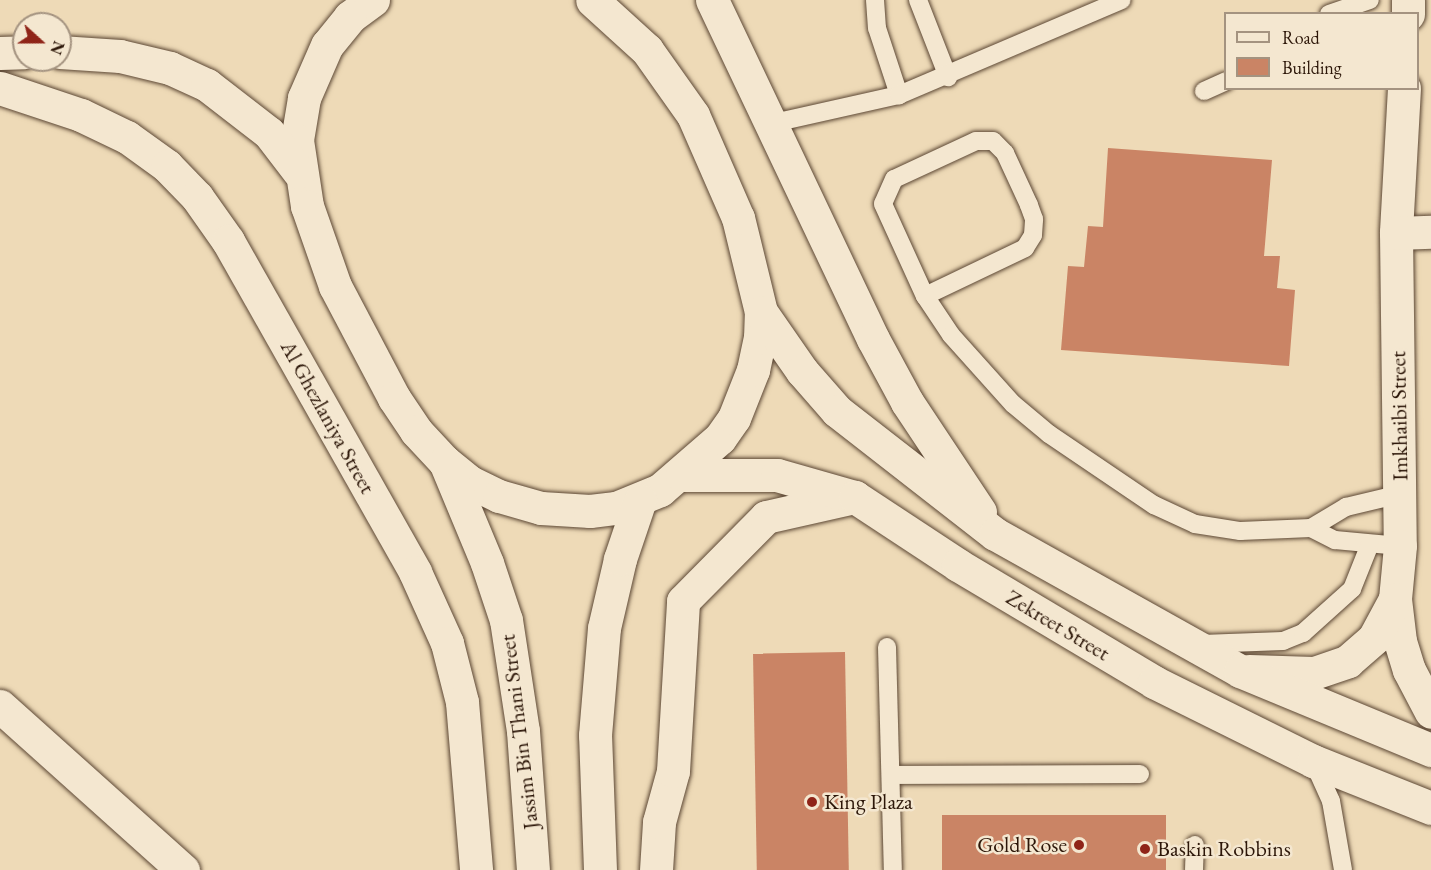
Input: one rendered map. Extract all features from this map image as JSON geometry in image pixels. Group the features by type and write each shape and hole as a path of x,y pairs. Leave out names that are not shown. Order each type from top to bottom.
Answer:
{"main road":[{"path":"373,0 339,29 311,79 297,140 299,172 320,247 355,326 394,398 416,431 444,461 470,482 541,508 590,511 640,500 682,475 720,438 734,418 753,370 761,312 738,218 704,136 675,87 631,33 592,0"},
{"path":"622,0 631,33"},
{"path":"712,0 835,265 907,402 994,534"},
{"path":"72,53 120,56 170,68 207,85 269,133 299,172"},
{"name":"Al Ghezlaniya Street","path":"0,88 81,115 128,137 167,166 197,197 233,250 415,572 447,643 462,702 476,870"},
{"name":"Imkhaibi Street","path":"1404,90 1396,233 1400,494 1385,545 1400,641 1409,670 1431,712"},
{"path":"1396,233 1431,232"},
{"name":"Zekreet Street","path":"761,312 802,371 837,411 994,534 1240,670 1431,750"},
{"name":"Jassim Bin Thani Street","path":"444,461 487,563 506,620 523,731 533,870"},
{"name":"Zekreet Street","path":"682,475 777,475 855,496 958,565 1154,682 1313,761 1431,808"},
{"path":"656,870 659,822 673,771 683,601 766,517 855,496"},
{"path":"600,870 595,735 604,628 620,559 640,500"},
{"name":"Imkhaibi Street","path":"1240,670 1296,675 1331,669 1348,661 1374,638 1395,599"},
{"path":"0,706 183,870"}],"lane":[{"path":"875,0 877,28 899,95"},
{"path":"918,0 948,77"},
{"path":"769,124 899,95 948,77 1122,0"},
{"path":"1335,12 1370,0"},
{"path":"1204,92 1224,82"},
{"path":"925,296 1025,248 1033,235 1034,219 1029,205 1005,153 993,141 976,141 907,171 894,179 886,190 883,204 887,218 925,296 951,335 1013,404 1049,434 1154,505 1184,520 1217,529 1311,528 1335,540 1385,545"},
{"path":"1311,528 1334,512 1400,494"},
{"path":"1192,645 1272,642 1303,633 1345,598 1385,545"},
{"path":"887,647 893,870"},
{"path":"1313,761 1331,801 1343,870"},
{"path":"891,775 1140,774"},
{"path":"1194,870 1195,845"}],"building":[{"path":"1108,148 1272,160 1264,256 1280,256 1277,288 1295,290 1289,366 1061,350 1068,266 1084,267 1088,226 1103,227"},
{"path":"845,652 849,870 757,870 753,654"},
{"path":"942,815 1166,815 1166,870 942,870"}],"place":[{"name":"King Plaza","path":"812,802"},
{"name":"Gold Rose","path":"1079,845"},
{"name":"Baskin Robbins","path":"1145,849"}]}
